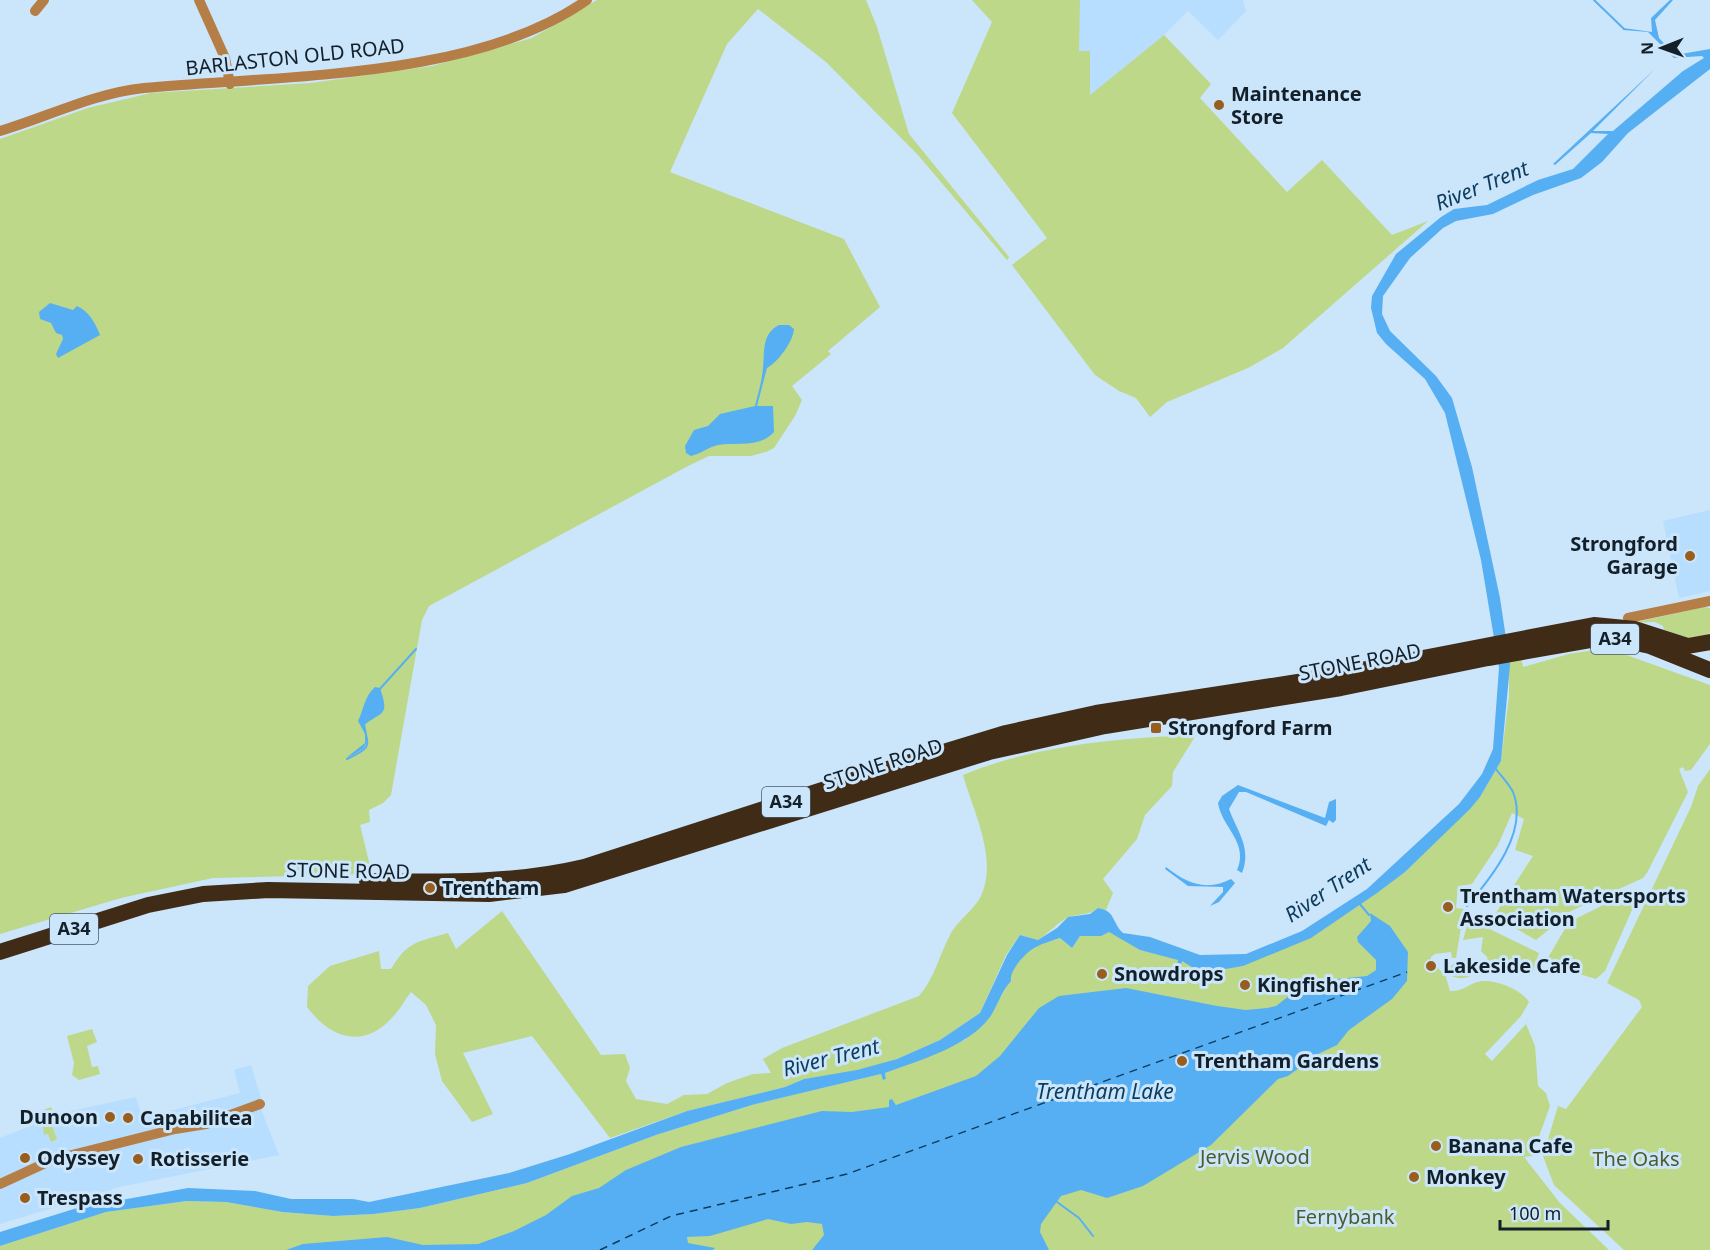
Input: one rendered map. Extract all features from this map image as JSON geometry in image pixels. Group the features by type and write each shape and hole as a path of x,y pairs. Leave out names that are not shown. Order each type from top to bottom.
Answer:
{"highway":[{"name":"STONE ROAD","path":"0,942 144,896 220,882 276,879 454,883 543,876 584,867 1006,733 1096,713 1487,651 1604,625 1635,629 1688,646 1710,642"},
{"name":"STONE ROAD","path":"1515,646 1616,639 1650,646 1710,670"},
{"name":"STONE ROAD","path":"0,952 148,905 203,894 302,890 477,894 539,890 692,847 989,752 1057,736 1341,688 1487,651"}],"street":[{"path":"35,10 43,0"},
{"path":"199,0 225,58 230,84"},
{"name":"BARLASTON OLD ROAD","path":"0,131 117,93 144,88 230,84 414,63 446,56 513,38 544,26 587,0"},
{"path":"1628,618 1710,601"},
{"path":"0,1184 52,1160 175,1129 206,1124 260,1104"}],"shaded area":[{"path":"972,0 1243,0 1246,11 1218,40 1188,11 1164,35 1073,109"},
{"name":"Strongford Garage","path":"1710,510 1710,591 1679,598 1663,521"},
{"path":"251,1065 264,1108 261,1109 279,1155 120,1187 0,1224 0,1138 66,1112 136,1097 142,1118 240,1093 234,1070"}],"green space":[{"path":"597,0 866,0 877,27 909,134 1009,257 1007,260 918,155 826,62 758,9 727,44 670,172 844,239 880,307 828,351 831,354 792,386 802,400 795,416 774,448 751,456 709,456 429,606 422,620 391,795 383,803 369,810 370,822 360,825 372,874 213,878 121,898 0,934 0,139 88,108 151,93 311,83 432,66 532,38"},
{"path":"972,0 1080,0 1079,51 1090,51 1090,95 1164,35 1211,84 1200,98 1287,192 1322,160 1392,235 1428,221 1283,348 1248,368 1167,402 1150,417 1136,398 1119,391 1095,375 1012,265 1047,238 952,113 992,22"},
{"path":"1704,607 1710,608 1710,633 1694,640 1664,630 1663,626 1655,622 1632,623"},
{"name":"Trentham Gardens","path":"1607,648 1710,685 1710,744 1691,770 1685,771 1683,767 1679,769 1688,792 1647,873 1643,878 1571,911 1536,940 1494,916 1533,856 1515,850 1524,819 1512,813 1498,845 1472,884 1458,886 1456,908 1464,909 1456,958 1452,958 1451,952 1435,954 1431,957 1431,961 1435,960 1436,970 1438,968 1446,977 1450,991 1488,981 1515,989 1529,1002 1521,1016 1485,1054 1492,1061 1526,1024 1535,1046 1538,1086 1546,1093 1550,1106 1532,1156 1524,1157 1560,1203 1609,1250 0,1250 0,1246 106,1212 187,1201 226,1202 282,1212 333,1216 420,1208 527,1183 656,1135 752,1105 881,1074 884,1080 886,1079 885,1073 965,1040 997,1003 1010,981 1014,968 1031,949 1060,938 1072,948 1080,936 1090,935 1098,918 1107,922 1111,928 1107,928 1140,950 1185,961 1205,971 1243,966 1344,915 1405,872 1480,797 1501,761 1509,696 1509,661 1521,658 1523,667 1569,654"},
{"path":"1196,735 1173,772 1172,786 1145,815 1137,839 1103,879 1113,893 1106,910 1098,908 1066,918 1038,940 1020,935 1006,955 980,1013 940,1040 897,1059 857,1071 804,1079 785,1087 687,1111 610,1138 532,1036 463,1053 493,1114 472,1122 442,1081 435,1054 436,1025 426,1005 411,992 386,1024 363,1036 339,1034 317,1019 307,1007 308,986 330,966 379,951 381,969 391,969 403,953 414,944 448,933 456,949 502,911 601,1055 625,1054 630,1068 626,1081 636,1099 667,1104 684,1095 707,1094 727,1083 753,1074 771,1073 763,1059 782,1048 919,996 932,975 953,929 980,897 986,877 987,863 982,833 963,775 1048,750 1107,741"},
{"name":"The Oaks","path":"1710,769 1710,1250 1624,1250 1554,1185 1543,1156 1558,1106 1566,1109 1642,1007 1639,1000 1607,983 1691,807 1698,786"},
{"path":"1636,889 1639,894 1605,971 1596,979 1553,966 1546,961 1569,922"},
{"path":"1469,919 1539,953 1532,974 1479,970 1465,978 1450,975 1449,968 1459,959 1472,964 1483,964 1488,958 1481,951 1483,937 1463,940"},
{"path":"92,1029 97,1042 87,1046 92,1067 98,1066 100,1074 79,1080 72,1075 74,1063 67,1036"},
{"path":"51,1107 55,1118 50,1121 57,1139 51,1142 48,1134 44,1135 41,1111"}],"water":[{"path":"1670,0 1673,0 1655,20 1659,38 1675,55 1710,49 1710,69 1628,133 1602,162 1581,178 1533,195 1493,214 1456,221 1443,228 1410,258 1383,296 1382,314 1390,331 1436,376 1452,398 1472,467 1500,598 1510,665 1501,761 1480,797 1405,872 1377,893 1311,938 1243,966 1202,973 1182,961 1180,968 1184,982 1182,982 1180,972 1173,969 1177,967 1178,960 1140,950 1109,932 1101,936 1080,936 1072,948 1060,938 1048,942 1032,949 1019,961 1011,981 990,1017 981,1027 942,1051 885,1073 886,1079 883,1080 881,1074 752,1105 656,1135 527,1183 420,1208 374,1214 333,1216 282,1212 226,1202 187,1201 106,1212 0,1246 0,1232 77,1208 188,1188 255,1191 291,1199 353,1199 369,1202 509,1173 570,1154 687,1111 785,1087 804,1079 857,1070 897,1059 940,1040 980,1013 1007,955 1020,935 1038,940 1057,928 1068,917 1090,914 1098,908 1111,915 1123,933 1150,937 1200,955 1246,954 1302,931 1367,889 1459,804 1482,774 1493,749 1499,668 1481,560 1445,413 1425,379 1377,333 1371,308 1372,296 1396,254 1441,217 1454,209 1487,205 1538,180 1573,169 1608,134 1591,133 1555,165 1553,164 1655,69 1593,131 1613,131 1683,71 1704,58 1702,56 1674,58 1648,32 1623,30 1623,28 1652,32 1651,18"},
{"path":"50,303 73,310 77,306 82,308 92,318 100,335 58,358 56,354 63,339 62,335 56,333 51,323 40,319 39,312"},
{"path":"779,325 789,325 794,329 793,334 784,351 767,368 757,406 773,406 774,432 755,442 718,445 691,456 686,453 685,446 694,430 708,426 720,414 755,406 762,378 767,338 769,333"},
{"path":"375,687 380,688 384,709 380,715 364,725 366,742 363,749 346,758 365,743 365,734 358,721 366,699"},
{"path":"1238,785 1325,818 1329,802 1336,799 1336,820 1333,823 1329,820 1326,826 1246,792 1239,792 1229,809 1244,848 1245,864 1242,873 1237,870 1240,851 1234,835 1220,812 1218,803 1222,796"},
{"path":"1166,867 1197,884 1213,885 1231,879 1235,883 1219,902 1210,906 1223,892 1223,887 1188,886 1165,869"},
{"name":"Trentham Lake","path":"1370,913 1390,926 1408,952 1407,981 1392,999 1349,1030 1337,1045 1320,1053 1288,1076 1278,1079 1211,1145 1143,1186 1107,1198 1081,1190 1061,1196 1041,1224 1040,1232 1049,1250 812,1250 824,1235 822,1224 807,1222 791,1224 768,1219 710,1236 687,1237 688,1243 715,1248 713,1250 286,1250 303,1244 387,1237 423,1245 478,1244 514,1231 546,1215 572,1196 599,1188 626,1170 681,1147 822,1111 852,1112 889,1107 889,1100 892,1099 896,1105 976,1076 1000,1056 1039,1008 1059,996 1126,988 1246,1010 1276,1006 1298,989 1318,981 1367,976 1376,970 1376,960 1358,942 1357,937 1371,921"}],"waterway":[{"path":"1594,0 1624,29"},
{"path":"378,691 416,649"},
{"path":"347,759 367,746 364,724"},
{"path":"1467,906 1487,882 1505,854 1516,823 1517,807 1513,792 1496,769"},
{"path":"1359,903 1369,915"},
{"path":"1057,1202 1079,1218 1093,1236"}],"ferry route":[{"path":"600,1250 671,1216 847,1174 1407,972"}],"place":[{"name":"Maintenance Store","path":"1219,105"},
{"name":"Strongford Garage","path":"1690,556"},
{"name":"Strongford Farm","path":"1156,728"},
{"name":"Trentham","path":"430,888"},
{"name":"Trentham Watersports Association","path":"1448,907"},
{"name":"Lakeside Cafe","path":"1431,966"},
{"name":"Snowdrops","path":"1102,974"},
{"name":"Kingfisher","path":"1245,985"},
{"name":"Trentham Gardens","path":"1182,1061"},
{"name":"Dunoon","path":"110,1117"},
{"name":"Capabilitea","path":"128,1118"},
{"name":"Banana Cafe","path":"1436,1146"},
{"name":"Odyssey","path":"25,1158"},
{"name":"Rotisserie","path":"138,1159"},
{"name":"Monkey","path":"1414,1177"},
{"name":"Trespass","path":"25,1198"}],"water label":[{"name":"River Trent","path":"1482,186"},
{"name":"River Trent","path":"1328,890"},
{"name":"River Trent","path":"831,1058"}],"park label":[{"name":"Jervis Wood","path":"1255,1157"},
{"name":"Fernybank","path":"1345,1217"}]}
